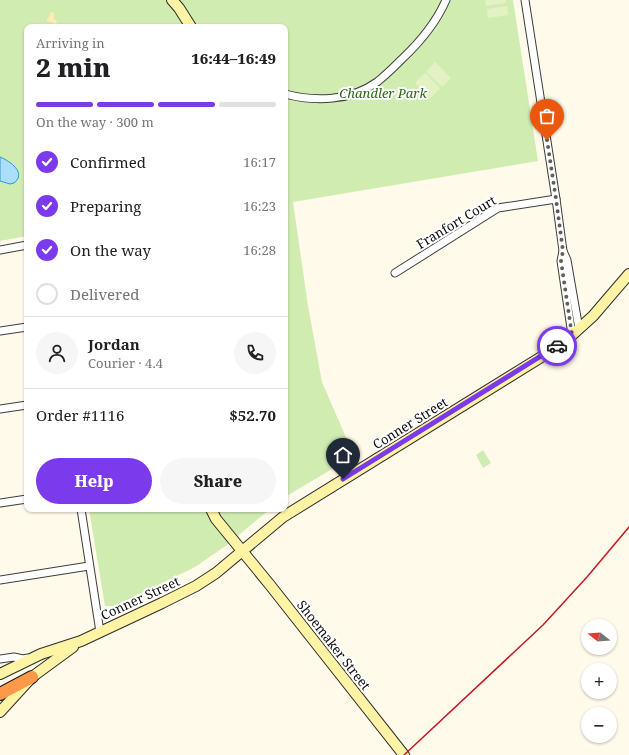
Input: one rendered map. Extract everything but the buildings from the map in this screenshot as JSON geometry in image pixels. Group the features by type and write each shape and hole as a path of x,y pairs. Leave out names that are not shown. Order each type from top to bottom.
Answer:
{"highway":[{"path":"0,694 32,677"}],"main road":[{"path":"172,0 189,24"},
{"name":"Conner Street","path":"0,674 42,654 81,641 196,586 216,573 288,513 551,351 576,332 593,316 629,274"},
{"name":"Shoemaker Street","path":"212,512 216,519 404,755"},
{"path":"0,712 32,677 81,641"}],"street":[{"path":"288,95 304,98 345,96 359,92 368,87 383,77 413,49 438,16 446,0"},
{"path":"525,0 563,251 567,260 576,332"},
{"name":"Franfort Court","path":"395,273 498,208 556,199"},
{"path":"0,250 24,246"},
{"path":"0,331 24,327"},
{"path":"0,409 24,405"},
{"path":"0,503 24,499"},
{"path":"81,512 100,632"},
{"path":"0,580 90,566"},
{"path":"0,659 14,657 23,659 42,654"}],"green space":[{"name":"Chandler Park","path":"0,0 513,0 538,161 293,202 308,306 322,382 354,456 288,495 288,24 24,24 24,237 0,241"},
{"path":"485,0 506,0 506,3 486,6"},
{"path":"507,6 508,15 488,18 487,9"},
{"path":"435,62 451,78 442,87 426,72"},
{"path":"425,73 440,88 431,98 415,83"},
{"path":"483,450 491,463 483,468 476,455"},
{"path":"89,512 266,512 227,545 195,567 115,606 105,606"}],"sand":[{"path":"50,13 54,13 54,18 57,22 56,24 47,21"}],"water":[{"path":"0,157 12,164 18,171 18,179 14,183 10,184 0,181"}],"railway":[{"path":"404,755 543,625 587,577 629,527"}],"way so far":[{"path":"547,140 563,251 561,261 572,335 557,346"}],"route":[{"path":"343,479 557,346"}]}
